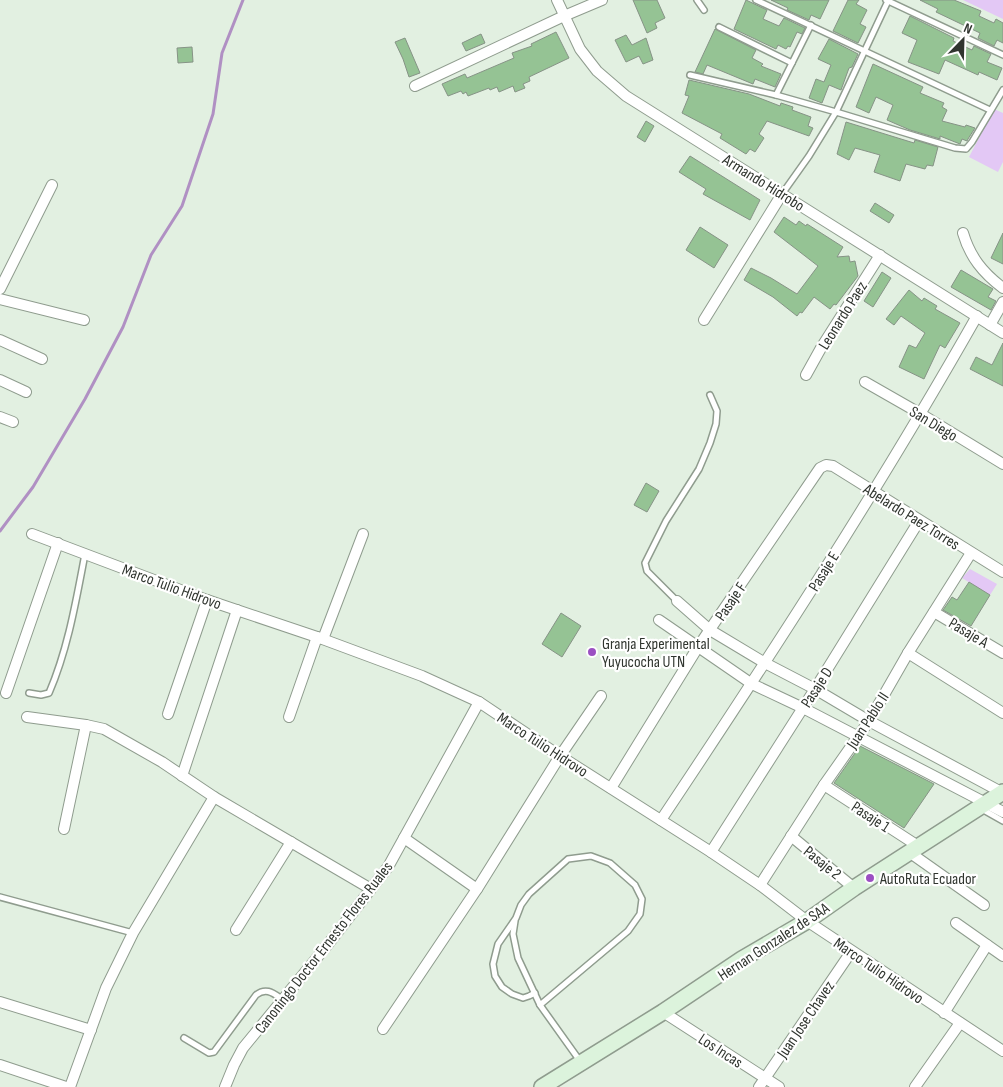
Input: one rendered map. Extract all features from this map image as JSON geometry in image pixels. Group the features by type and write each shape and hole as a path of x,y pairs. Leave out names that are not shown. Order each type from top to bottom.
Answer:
{"street":[{"name":"Armando Hidrobo","path":"557,0 580,49 597,71 626,96 1003,333"},
{"path":"414,86 602,0"},
{"path":"0,289 52,185"},
{"path":"704,320 782,194"},
{"path":"963,233 971,255 989,277 1003,288"},
{"name":"Leonardo Paez","path":"806,375 880,255"},
{"path":"0,299 84,320"},
{"path":"990,325 1003,302"},
{"name":"Pasaje E","path":"662,820 752,684 921,414 977,316"},
{"path":"0,340 42,359"},
{"path":"0,380 26,392"},
{"name":"San Diego","path":"865,382 1003,464"},
{"path":"0,417 13,422"},
{"name":"Abelardo Paez Torres","path":"820,468 826,465 833,466 1003,572"},
{"name":"Pasaje F","path":"611,788 698,648 820,468"},
{"name":"Pasaje D","path":"712,852 919,521"},
{"name":"Marco Tulio Hidrovo","path":"32,534 207,600 320,638 422,676 479,702 560,756 712,852 760,885 807,922 1003,1051"},
{"path":"289,717 363,534"},
{"path":"6,693 58,543"},
{"name":"Juan Pablo II","path":"760,885 824,785 869,721 908,653 971,553"},
{"path":"168,714 207,600"},
{"path":"677,601 710,630 765,663 1003,792"},
{"path":"182,776 237,610"},
{"name":"Pasaje A","path":"934,612 1003,653"},
{"path":"659,620 752,684 857,736 984,806 1003,812"},
{"path":"908,653 1003,713"},
{"path":"383,1028 477,889 560,756 601,696"},
{"name":"Canoningo Doctor Ernesto Flores Ruales","path":"226,1087 243,1048 388,867 479,702"},
{"path":"27,717 104,729 120,737 214,797 371,889"},
{"path":"64,829 86,725"},
{"name":"Pasaje 1","path":"824,785 913,849 984,905"},
{"name":"Hernan Gonzalez de SAA","path":"542,1087 663,1012 742,960 807,922 854,888 1003,792"},
{"path":"70,1087 106,988 133,933 214,797"},
{"name":"Pasaje 2","path":"791,836 854,888"},
{"path":"404,838 477,889"},
{"path":"236,930 291,842"},
{"path":"956,922 1003,956"},
{"path":"944,1013 987,946"},
{"name":"Juan Jose Chavez","path":"759,1087 851,952"},
{"path":"0,1002 91,1030"},
{"name":"Los Incas","path":"663,1012 779,1087"},
{"path":"915,1087 960,1023"},
{"path":"0,1065 66,1087"}],"lane":[{"path":"698,0 704,10"},
{"path":"756,0 990,110"},
{"path":"782,194 836,112 887,1 1003,55"},
{"path":"776,95 810,26"},
{"path":"719,27 792,63"},
{"path":"690,75 776,95 955,148 966,149 1003,90"},
{"path":"677,601 650,575 645,568 645,563 666,521 699,469 710,443 716,424 717,411 710,395"},
{"path":"29,693 41,695 50,693 71,622 86,554"},
{"path":"984,806 1003,821"},
{"path":"535,993 523,998 512,994 502,987 495,976 493,964 498,944 516,918 529,894 568,859 591,856 610,863 635,885 642,899 640,914 628,931 540,1005"},
{"path":"0,897 133,933"},
{"path":"516,918 513,934 518,958 540,1005 581,1063"},
{"path":"184,1038 209,1053 214,1052 256,995 261,991 268,990 283,1000"}],"shaded area":[{"path":"963,0 1003,0 1003,19"},
{"path":"994,109 1003,113 1003,162 998,172 969,157"},
{"path":"970,569 997,584 990,595 962,578"}],"building":[{"path":"633,0 657,0 665,18 655,23 657,28 647,33"},
{"path":"746,0 767,10 763,19 779,26 784,18 805,28 802,34 797,32 790,47 788,46 786,49 778,45 776,49 734,29"},
{"path":"771,0 829,0 820,19 811,15 809,20"},
{"path":"848,0 859,0 856,4 867,10 860,24 866,27 858,43 833,31"},
{"path":"920,0 954,0 981,11 979,16 994,23 996,19 1003,23 1003,43 997,40 994,46 978,38 980,33 936,12 938,9"},
{"path":"910,16 954,38 953,41 972,50 974,46 991,54 987,62 1002,68 997,80 979,72 978,75 945,60 939,74 908,62 917,40 902,33"},
{"path":"715,29 756,50 752,58 763,64 761,66 781,74 775,87 755,79 753,84 707,65 703,74 695,72"},
{"path":"556,32 569,58 529,77 530,81 523,84 525,88 515,92 513,86 499,92 497,87 468,96 466,92 463,94 461,91 448,96 442,84 465,74 467,78 514,58 512,53 532,46 531,44"},
{"path":"481,34 485,43 466,51 462,43"},
{"path":"626,35 632,45 646,38 653,60 643,64 639,56 626,62 615,40"},
{"path":"405,38 420,73 409,77 395,42"},
{"path":"829,39 858,54 852,67 849,68 841,90 829,85 822,103 809,98 816,79 824,82 831,65 818,59"},
{"path":"192,47 193,62 178,63 177,48"},
{"path":"873,64 923,87 920,93 944,103 942,107 947,110 942,121 975,128 967,141 962,139 960,144 940,136 940,139 910,130 887,120 893,105 876,97 869,113 856,107"},
{"path":"689,80 749,94 780,106 781,103 793,107 792,110 811,117 808,126 813,128 809,136 767,121 759,134 764,138 755,152 750,149 746,154 720,138 722,134 682,113 689,96 685,95"},
{"path":"646,121 654,126 645,142 637,137"},
{"path":"846,122 914,143 915,140 938,147 933,166 927,165 925,169 906,164 900,181 874,172 880,155 855,148 849,160 837,154"},
{"path":"690,156 760,200 750,220 703,194 706,189 679,172"},
{"path":"875,203 894,215 889,223 870,211"},
{"path":"784,217 796,225 799,221 806,226 807,224 843,247 837,257 849,256 850,262 855,261 858,276 836,305 834,304 830,309 814,297 802,313 800,312 797,316 773,297 744,280 751,268 797,294 818,266 774,232"},
{"path":"700,227 728,245 714,268 686,250"},
{"path":"1003,233 1003,264 991,258"},
{"path":"961,270 993,289 988,297 996,301 991,310 951,287"},
{"path":"882,272 891,278 873,307 864,301"},
{"path":"909,290 922,301 924,298 937,306 935,309 960,323 945,348 940,345 924,379 899,367 909,345 916,348 925,333 901,316 894,325 886,319"},
{"path":"1003,343 1003,386 970,369 976,357 992,365"},
{"path":"646,483 659,491 647,512 634,505"},
{"path":"969,582 990,595 971,626 943,610 952,597 957,600"},
{"path":"561,613 581,626 562,657 542,644"},
{"path":"860,746 934,784 904,828 834,783"}],"waterway":[{"path":"0,531 33,487 85,399 123,327 151,255 182,206 213,114 222,53 243,0"}],"place":[{"name":"Granja Experimental Yuyucocha UTN","path":"592,652"},
{"name":"AutoRuta Ecuador","path":"870,878"}]}
